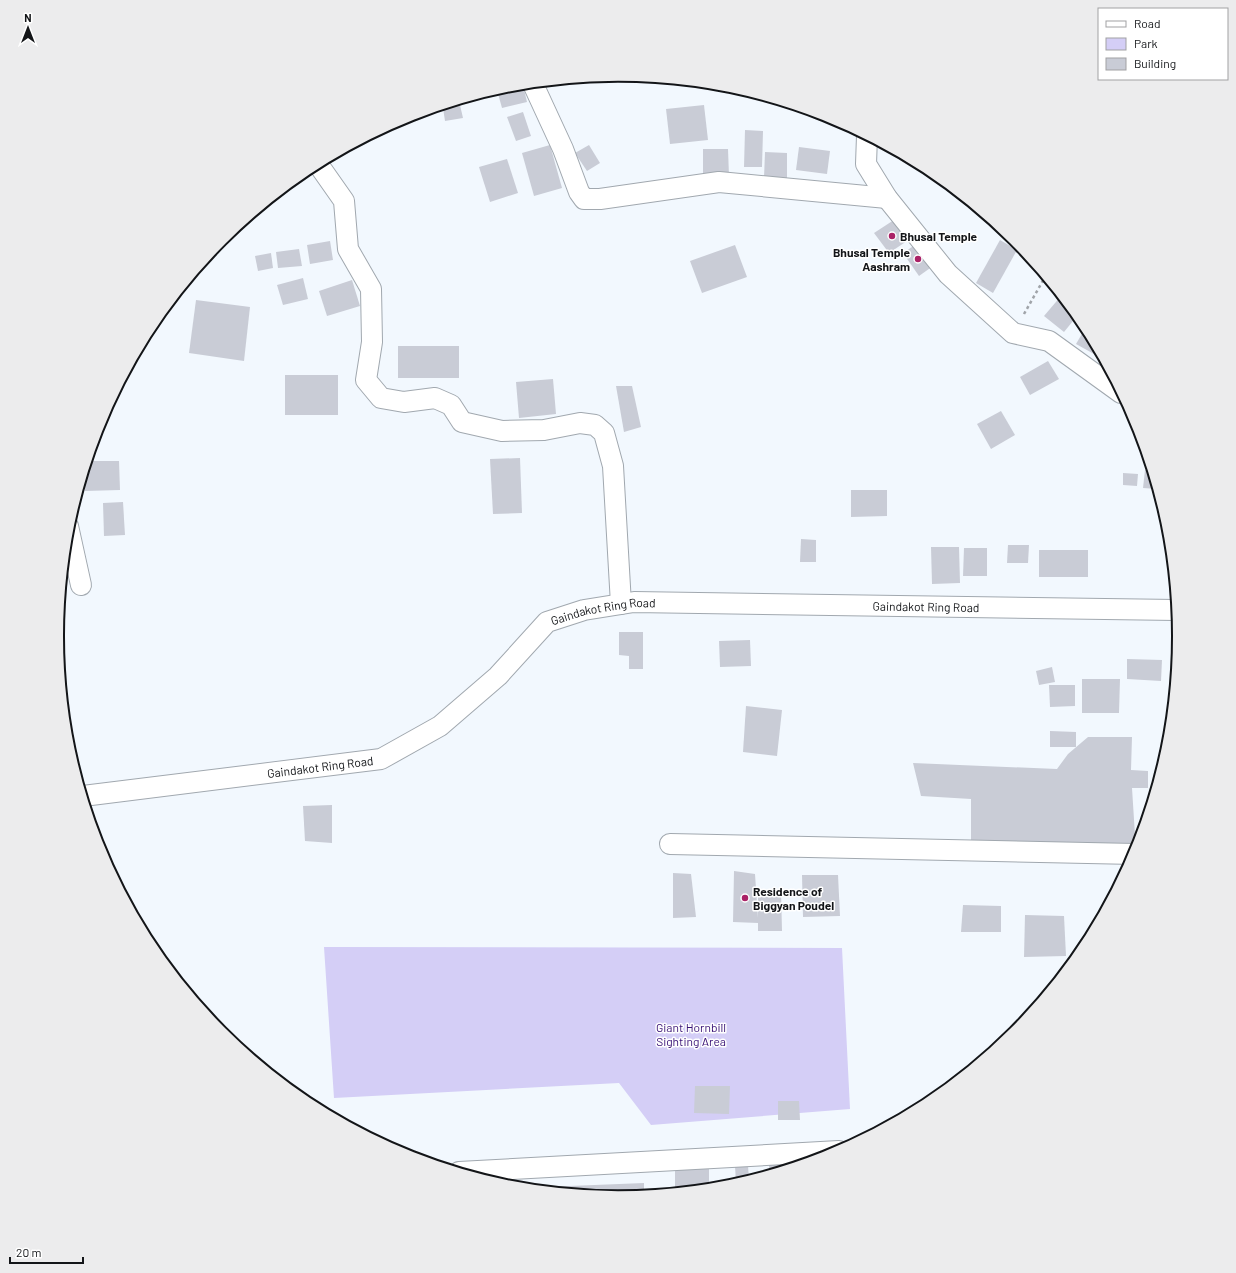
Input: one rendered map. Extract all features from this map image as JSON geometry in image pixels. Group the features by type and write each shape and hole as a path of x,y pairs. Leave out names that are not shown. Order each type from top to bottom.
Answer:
{"street":[{"path":"535,89 563,149 579,192 584,199 600,199 719,182 887,198"},
{"path":"867,142 866,164 887,198 948,274 1013,333 1049,341 1113,387"},
{"path":"321,169 344,201 348,249 371,288 372,342 366,380 381,398 404,402 435,398 451,405 462,422 502,431 544,430 580,423 595,425 604,433 613,466 621,604"},
{"path":"72,545 81,585"},
{"name":"Gaindakot Ring Road","path":"87,795 381,759 440,726 498,676 547,622 584,610 634,602 1171,610"},
{"path":"670,844 1128,854"},
{"path":"473,1171 819,1152"}],"path":[{"path":"1013,333 1043,281"}],"green space":[{"name":"Giant Hornbill Sighting Area","path":"324,947 842,948 850,1109 651,1125 619,1083 334,1098"}],"building":[{"path":"524,91 527,102 502,108 499,96"},
{"path":"704,105 708,140 670,144 666,109"},
{"path":"460,106 463,118 445,121 443,111"},
{"path":"523,112 531,136 516,141 507,117"},
{"path":"745,130 763,131 762,167 744,167"},
{"path":"550,145 562,188 534,196 522,153"},
{"path":"589,145 600,163 587,171 575,153"},
{"path":"799,147 830,151 827,174 796,170"},
{"path":"703,149 728,149 729,176 703,176"},
{"path":"765,152 787,153 787,179 764,178"},
{"path":"507,159 518,193 490,202 479,167"},
{"name":"Bhusal Temple","path":"897,218 910,239 889,253 874,233"},
{"path":"1000,240 1016,251 993,293 976,283"},
{"path":"330,241 333,260 310,264 307,245"},
{"name":"Bhusal Temple Aashram","path":"918,243 933,266 919,276 903,253"},
{"path":"735,245 747,277 702,293 690,261"},
{"path":"299,249 302,266 278,268 276,252"},
{"path":"271,253 273,268 258,271 255,256"},
{"path":"303,278 308,299 283,305 277,285"},
{"path":"352,280 360,306 327,316 319,291"},
{"path":"1058,299 1073,321 1064,332 1044,316"},
{"path":"196,300 250,307 244,361 189,353"},
{"path":"1082,334 1094,354 1076,344"},
{"path":"398,346 459,346 459,378 398,378"},
{"path":"1048,361 1059,379 1030,395 1020,377"},
{"path":"285,375 338,375 338,415 285,415"},
{"path":"553,379 556,414 519,418 516,382"},
{"path":"616,386 632,386 641,427 624,432"},
{"path":"1001,411 1015,435 991,449 977,424"},
{"path":"520,458 522,513 493,514 490,459"},
{"path":"92,461 119,461 120,490 85,491"},
{"path":"1145,470 1146,470 1152,489 1143,488"},
{"path":"1123,473 1138,474 1137,486 1123,485"},
{"path":"851,490 887,490 887,516 851,517"},
{"path":"123,502 125,535 104,536 103,503"},
{"path":"801,539 816,540 816,562 800,562"},
{"path":"1008,545 1029,545 1028,563 1007,563"},
{"path":"931,547 959,547 960,583 932,584"},
{"path":"964,548 987,548 987,576 963,576"},
{"path":"1039,550 1088,550 1088,577 1039,577"},
{"path":"619,632 643,632 643,669 629,669 629,656 619,655"},
{"path":"750,640 751,666 720,667 719,641"},
{"path":"1127,659 1162,660 1161,681 1127,679"},
{"path":"1052,667 1055,682 1039,685 1036,671"},
{"path":"1082,679 1120,679 1119,713 1082,713"},
{"path":"1049,685 1075,685 1075,706 1050,707"},
{"path":"746,706 782,710 777,756 743,752"},
{"path":"1050,731 1076,732 1076,747 1050,747"},
{"path":"1088,737 1132,737 1131,770 1148,771 1148,788 1132,788 1135,836 1129,851 971,844 971,799 921,796 913,763 1057,769 1068,754"},
{"path":"332,805 332,843 305,841 303,806"},
{"path":"734,871 755,874 758,918 758,891 781,891 782,931 758,931 758,923 733,922"},
{"path":"673,873 691,874 696,917 673,918"},
{"path":"802,875 838,875 840,916 803,917"},
{"path":"963,905 1001,906 1001,932 961,932"},
{"path":"1025,915 1064,916 1066,956 1024,957"},
{"path":"695,1086 730,1086 729,1114 694,1113"},
{"path":"778,1101 799,1101 800,1120 778,1120"},
{"path":"769,1163 790,1163 769,1169"},
{"path":"748,1165 749,1175 736,1178 735,1166"},
{"path":"709,1168 709,1183 675,1187 675,1169"},
{"path":"644,1183 644,1189 582,1189 554,1187"}],"place":[{"name":"Bhusal Temple","path":"892,236"},
{"name":"Bhusal Temple Aashram","path":"918,259"},
{"name":"Residence of Biggyan Poudel","path":"745,898"}]}
